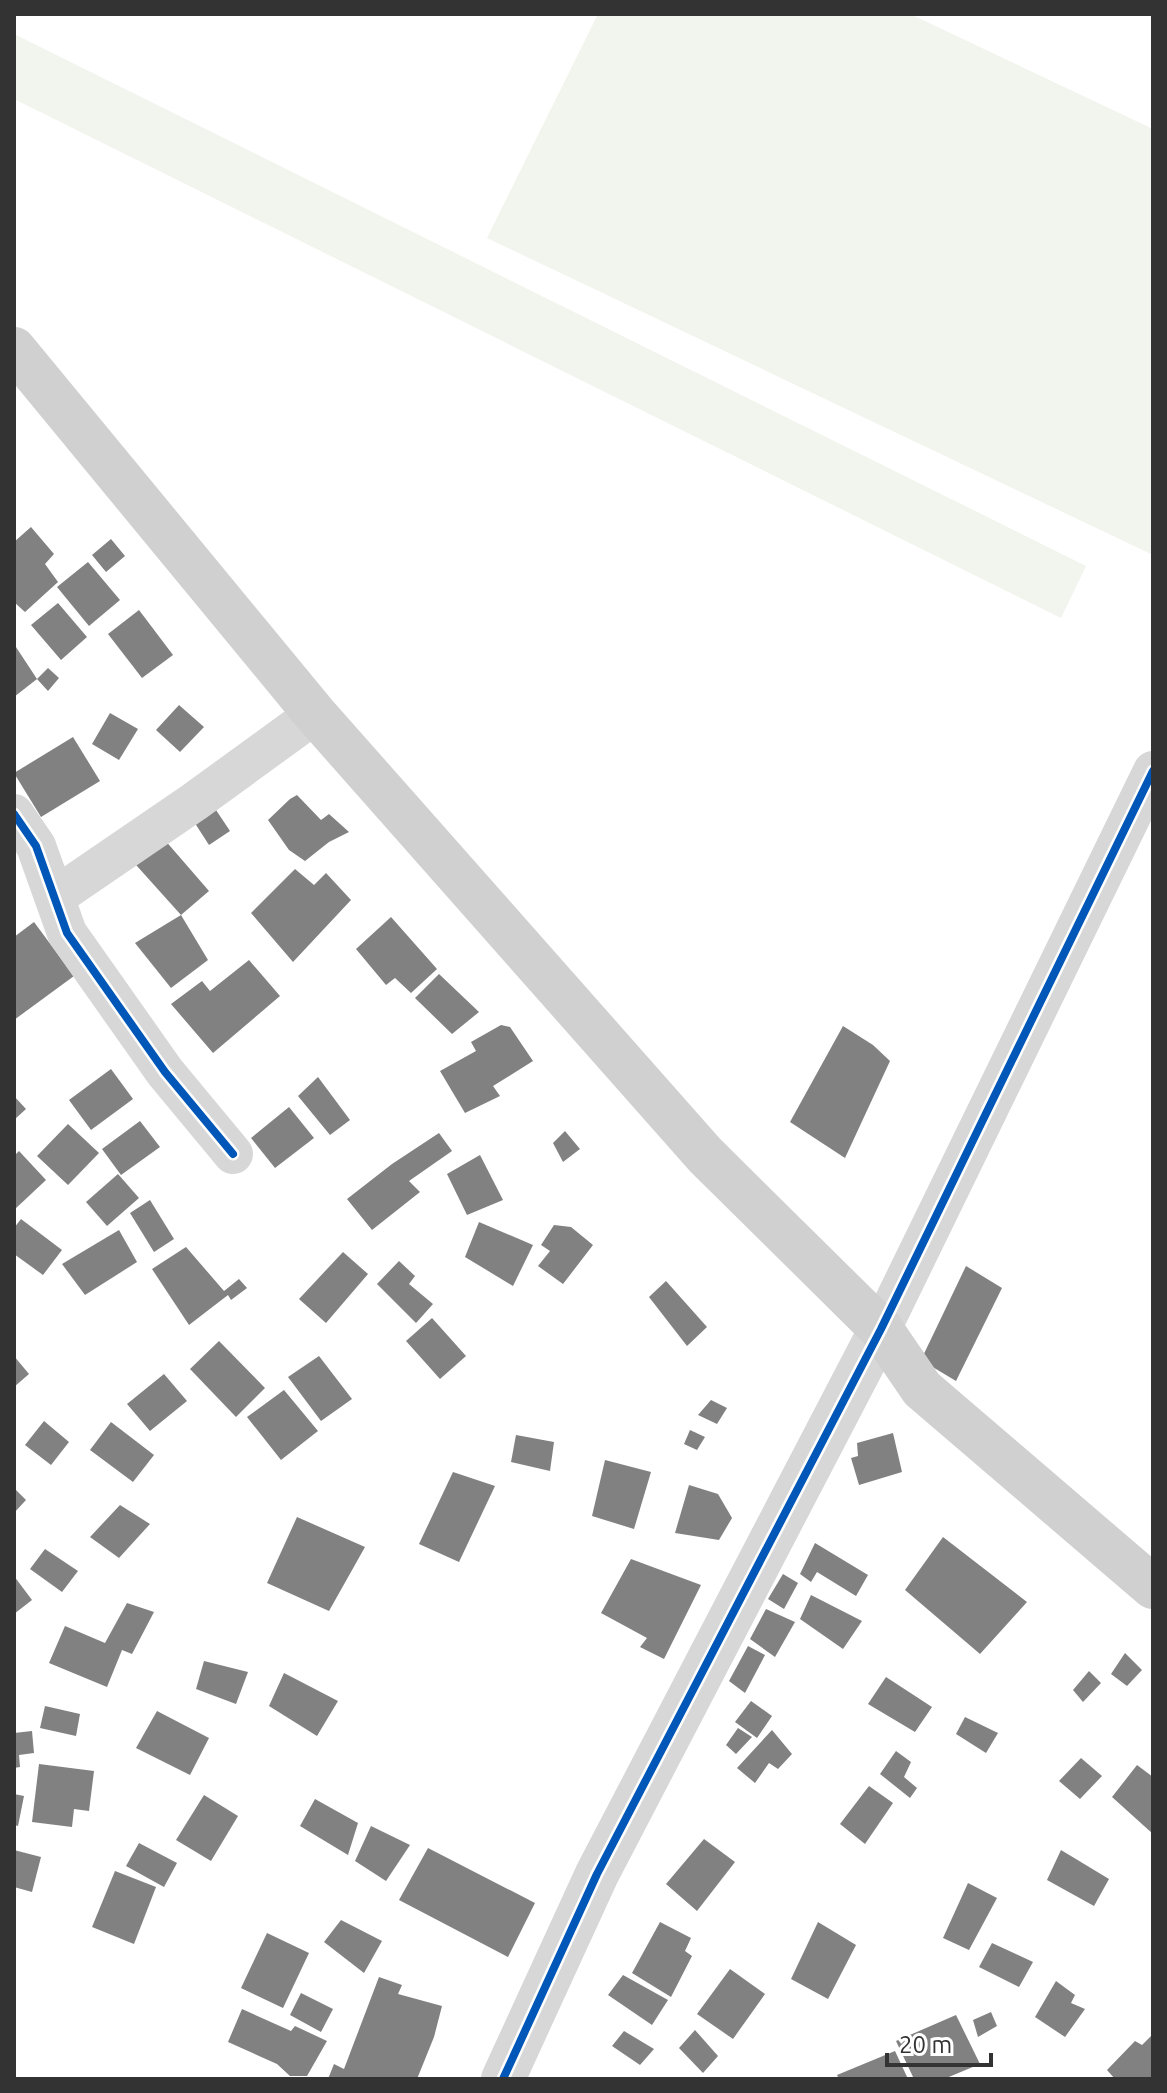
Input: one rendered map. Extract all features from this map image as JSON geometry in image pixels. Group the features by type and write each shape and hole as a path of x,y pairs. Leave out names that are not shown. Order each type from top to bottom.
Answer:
{"main road":[{"path":"14,349 315,714 705,1155 881,1329 922,1389 1153,1587"}],"street":[{"path":"55,897 315,714"},
{"path":"503,2079 597,1874 881,1329 1153,771"},
{"path":"14,814 36,846 67,933 165,1072 233,1154"}],"shaded area":[{"path":"598,14 910,14 1153,129 1153,555 487,238"},
{"path":"14,34 1086,566 1061,618 14,99"}],"building":[{"path":"31,527 54,554 45,564 58,582 25,612 14,602 14,542"},
{"path":"111,539 125,556 106,572 92,555"},
{"path":"88,562 120,600 89,626 57,587"},
{"path":"58,603 87,637 61,660 31,625"},
{"path":"139,610 173,655 142,678 108,634"},
{"path":"14,644 37,679 14,697"},
{"path":"48,668 59,678 48,691 37,679"},
{"path":"179,705 204,727 180,752 156,730"},
{"path":"110,713 138,729 119,760 92,744"},
{"path":"73,737 100,781 41,817 14,773"},
{"path":"297,795 321,820 329,814 349,832 329,842 305,861 289,850 268,820"},
{"path":"210,801 230,831 209,845 189,814"},
{"path":"157,831 209,891 181,915 128,856"},
{"path":"295,869 314,885 326,873 351,900 293,962 251,913"},
{"path":"181,915 208,960 171,988 135,943"},
{"path":"391,917 437,969 411,993 395,978 386,985 356,949"},
{"path":"34,922 74,976 14,1020 14,937"},
{"path":"249,960 280,996 213,1053 171,1004 202,981 210,991"},
{"path":"439,974 479,1012 452,1034 415,998"},
{"path":"501,1025 510,1027 533,1061 493,1086 500,1096 465,1113 440,1071 476,1051 471,1042"},
{"path":"843,1026 873,1045 890,1061 845,1158 790,1122"},
{"path":"111,1069 133,1099 91,1130 69,1100"},
{"path":"318,1077 350,1120 330,1135 298,1096"},
{"path":"14,1096 26,1109 14,1120"},
{"path":"289,1107 314,1138 275,1168 251,1138"},
{"path":"140,1121 160,1147 121,1175 102,1149"},
{"path":"68,1124 99,1153 68,1185 37,1156"},
{"path":"565,1131 580,1149 563,1162 553,1143"},
{"path":"439,1133 452,1151 409,1181 420,1192 372,1230 347,1199"},
{"path":"19,1151 46,1180 14,1210 14,1156"},
{"path":"480,1155 503,1200 467,1215 447,1174"},
{"path":"118,1174 139,1198 107,1226 86,1202"},
{"path":"150,1200 174,1239 154,1252 130,1213"},
{"path":"21,1219 62,1250 43,1275 14,1254 14,1228"},
{"path":"479,1222 533,1245 513,1286 465,1257"},
{"path":"554,1225 571,1227 593,1245 563,1284 538,1266 550,1251 541,1245"},
{"path":"119,1230 137,1262 85,1295 62,1264"},
{"path":"186,1247 224,1291 239,1279 247,1288 231,1300 228,1295 189,1325 152,1269"},
{"path":"343,1252 368,1274 326,1323 299,1299"},
{"path":"399,1261 415,1276 409,1284 433,1304 416,1323 377,1284"},
{"path":"966,1266 1002,1288 956,1381 921,1360"},
{"path":"666,1281 707,1327 687,1346 649,1297"},
{"path":"432,1318 466,1356 440,1379 406,1341"},
{"path":"219,1341 265,1388 236,1417 190,1369"},
{"path":"14,1356 29,1374 14,1387"},
{"path":"319,1356 352,1399 321,1421 288,1377"},
{"path":"164,1374 187,1401 150,1431 127,1404"},
{"path":"284,1390 318,1431 281,1460 247,1417"},
{"path":"711,1400 727,1408 717,1424 698,1415"},
{"path":"44,1421 69,1442 51,1465 25,1445"},
{"path":"111,1422 154,1455 133,1482 90,1450"},
{"path":"690,1430 705,1437 697,1450 684,1444"},
{"path":"893,1433 902,1472 859,1485 851,1458 858,1456 857,1443"},
{"path":"516,1435 554,1442 550,1471 511,1462"},
{"path":"605,1460 651,1472 634,1529 592,1516"},
{"path":"453,1472 495,1486 459,1562 419,1544"},
{"path":"689,1485 718,1494 732,1518 719,1540 675,1533"},
{"path":"14,1488 26,1500 14,1513"},
{"path":"120,1505 150,1524 119,1558 90,1537"},
{"path":"297,1517 365,1547 329,1611 267,1583"},
{"path":"943,1537 1027,1602 980,1654 905,1590"},
{"path":"815,1543 868,1575 856,1596 817,1572 811,1582 800,1574"},
{"path":"45,1549 78,1571 62,1592 30,1569"},
{"path":"631,1559 701,1585 664,1659 640,1647 647,1638 601,1613"},
{"path":"783,1574 798,1583 784,1609 768,1599"},
{"path":"14,1576 32,1600 14,1614"},
{"path":"811,1595 862,1621 843,1649 800,1619"},
{"path":"127,1603 154,1612 132,1654 122,1650 107,1687 49,1663 65,1626 105,1643"},
{"path":"766,1609 795,1622 775,1657 750,1639"},
{"path":"748,1646 765,1655 745,1693 729,1681"},
{"path":"1125,1653 1142,1670 1127,1686 1111,1674"},
{"path":"204,1661 248,1672 236,1704 196,1689"},
{"path":"1089,1671 1101,1683 1083,1702 1073,1690"},
{"path":"284,1673 338,1701 317,1736 269,1706"},
{"path":"886,1677 932,1707 915,1732 868,1704"},
{"path":"751,1701 772,1716 757,1738 735,1722"},
{"path":"45,1706 80,1714 76,1736 40,1728"},
{"path":"157,1711 209,1738 190,1775 136,1748"},
{"path":"965,1717 998,1733 986,1753 956,1734"},
{"path":"738,1728 752,1737 736,1754 726,1745"},
{"path":"772,1730 792,1754 778,1769 769,1763 755,1783 737,1768"},
{"path":"32,1731 34,1753 19,1755 20,1767 14,1768 14,1733"},
{"path":"896,1751 911,1762 904,1777 917,1788 910,1798 880,1774"},
{"path":"1081,1758 1102,1776 1080,1799 1059,1781"},
{"path":"39,1764 94,1771 89,1811 74,1809 72,1827 32,1822"},
{"path":"1137,1765 1153,1777 1153,1834 1112,1797"},
{"path":"869,1786 893,1803 865,1844 840,1824"},
{"path":"14,1794 24,1796 18,1826 14,1825"},
{"path":"204,1795 238,1816 211,1861 176,1840"},
{"path":"315,1799 358,1823 348,1855 300,1826"},
{"path":"371,1826 410,1845 386,1881 355,1861"},
{"path":"704,1839 735,1862 697,1911 666,1884"},
{"path":"139,1843 177,1863 164,1887 126,1866"},
{"path":"428,1848 535,1903 508,1957 399,1900"},
{"path":"14,1850 41,1857 32,1892 14,1887"},
{"path":"1061,1850 1109,1879 1094,1906 1047,1880"},
{"path":"115,1871 156,1887 134,1944 92,1927"},
{"path":"968,1883 997,1898 969,1950 943,1938"},
{"path":"341,1920 382,1941 364,1973 324,1942"},
{"path":"660,1922 691,1938 685,1951 692,1956 671,1997 632,1973"},
{"path":"818,1922 856,1945 828,1999 791,1979"},
{"path":"267,1933 309,1953 283,2008 241,1988"},
{"path":"992,1943 1033,1962 1019,1987 979,1967"},
{"path":"730,1969 765,1994 733,2039 697,2014"},
{"path":"623,1975 668,2000 652,2025 608,1995"},
{"path":"379,1977 402,1985 398,1994 442,2006 434,2037 417,2079 328,2079 334,2064 344,2069"},
{"path":"1056,1981 1075,1995 1071,2003 1085,2009 1065,2037 1035,2017"},
{"path":"301,1993 333,2009 321,2032 290,2015"},
{"path":"242,2009 291,2031 295,2026 327,2041 307,2076 290,2076 277,2064 228,2042"},
{"path":"991,2012 997,2026 978,2037 973,2020"},
{"path":"956,2015 980,2064 944,2079 914,2079 896,2041"},
{"path":"695,2030 718,2056 703,2073 679,2048"},
{"path":"624,2031 654,2049 640,2065 612,2046"},
{"path":"1153,2034 1153,2079 1115,2079 1107,2070 1135,2041 1142,2045"},
{"path":"895,2051 908,2079 839,2079 837,2075"}],"cycle path":[{"path":"503,2079 597,1874 881,1329 1153,771"},
{"path":"14,814 36,846 67,933 165,1072 233,1154"}]}
